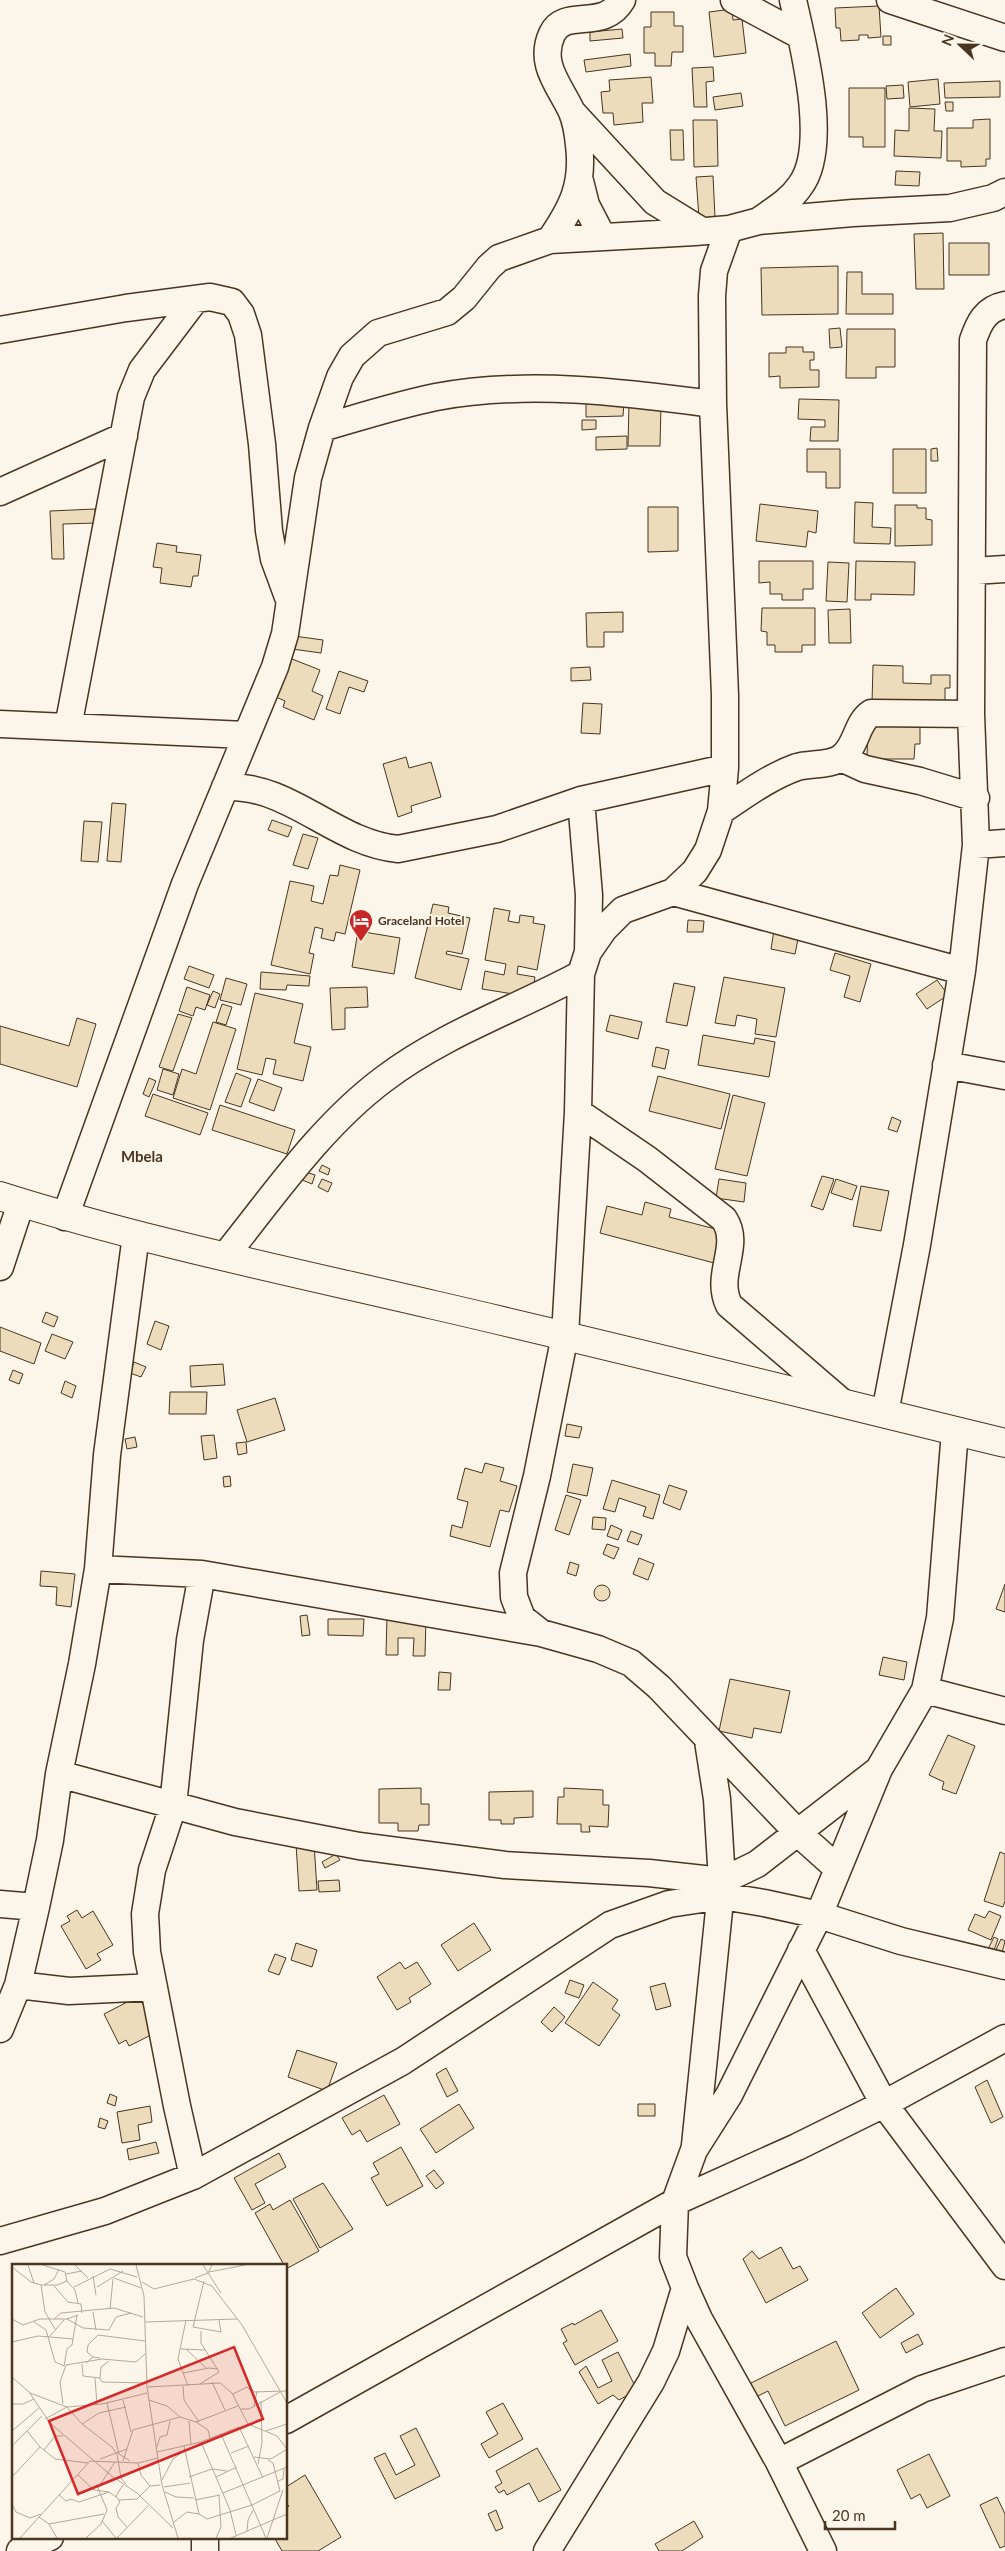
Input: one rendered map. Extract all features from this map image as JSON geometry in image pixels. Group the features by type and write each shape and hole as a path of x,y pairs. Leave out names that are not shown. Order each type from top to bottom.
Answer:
{"highway":[{"path":"11,1199 65,1217 136,1235 565,1335 1005,1443"}],"street":[{"path":"622,0 616,11 605,16 568,21 557,26 552,34 548,59 550,73 572,112 655,202 698,231 704,241 714,271"},
{"path":"734,0 801,36"},
{"path":"759,221 784,203 802,185 812,160 815,117 793,0"},
{"path":"890,0 1005,38"},
{"path":"572,112 580,156 580,181 586,205 602,236"},
{"path":"550,240 567,215 580,181"},
{"path":"65,1217 185,884 276,667 285,634 308,478 322,428 340,377 352,356 366,342 389,328 433,318 447,312 464,298 489,267 499,258 550,240 729,229 759,221 853,213 950,208 993,198 1005,192"},
{"path":"224,1256 315,1146 353,1106 383,1079 437,1046 584,963 604,928 623,910 673,892 695,871 708,850 721,811 725,768 725,695 713,404 712,296 714,271 729,229"},
{"path":"0,330 126,308 210,297 232,302 241,314 248,335 262,444 269,531 274,560 289,599"},
{"path":"68,727 131,397 142,370 195,300"},
{"path":"885,1413 962,971 976,845 976,798 971,714 973,340 980,320 999,306 1005,305"},
{"path":"322,428 436,397 513,390 640,395 713,404"},
{"path":"0,492 124,436"},
{"path":"973,571 1005,569"},
{"path":"841,758 854,742 864,719 870,713 971,714"},
{"path":"0,724 246,735"},
{"path":"721,811 782,774 798,767 841,758 865,769 920,781 976,798"},
{"path":"225,787 256,788 294,804 363,841 381,847 398,849 497,829 581,800 725,768"},
{"path":"541,1633 522,1618 514,1597 513,1573 537,1476 565,1335 589,895 581,800"},
{"path":"976,845 1005,843"},
{"path":"673,892 962,971"},
{"path":"946,1065 1003,1080"},
{"path":"578,1112 647,1159 724,1219 730,1228 732,1240 723,1277 723,1294 729,1305 842,1402"},
{"path":"0,1266 11,1199"},
{"path":"0,2030 18,1984 36,1907 50,1840 59,1774 82,1664 98,1569 107,1455 136,1235"},
{"path":"823,2551 779,2462 700,2319 685,2288 673,2256 675,2202 694,2150 729,2096 819,1916 836,1868 879,1769 925,1690 940,1618 955,1431"},
{"path":"98,1569 202,1574 541,1633 598,1649 631,1663 658,1687 798,1834 836,1868"},
{"path":"193,2176 177,2106 154,1987 148,1952 145,1914 152,1870 173,1806 190,1640 202,1574"},
{"path":"925,1690 1005,1711"},
{"path":"694,2150 722,1889 717,1799 708,1741"},
{"path":"0,2241 105,2211 193,2176 403,2061 610,1925 669,1904 722,1889 798,1834 879,1769"},
{"path":"59,1774 235,1822 302,1836 434,1858 505,1865 640,1872 722,1889 764,1903 1005,1966"},
{"path":"0,1904 36,1907"},
{"path":"801,1950 884,2104 1005,2266"},
{"path":"18,1984 69,1991 154,1987"},
{"path":"288,2419 675,2202 797,2147 884,2104 1005,2038"},
{"path":"548,2551 651,2382 666,2351 685,2288"},
{"path":"779,2462 922,2389 1005,2361"},
{"path":"20,2551 48,2538"},
{"path":"205,2538 205,2551"}],"building":[{"path":"879,6 881,37 868,38 868,35 859,35 859,40 841,41 840,28 836,28 835,8"},
{"path":"732,9 733,20 742,19 746,53 714,57 709,12"},
{"path":"651,12 674,12 674,26 683,26 683,52 672,52 671,66 655,66 655,53 644,53 644,27 651,27"},
{"path":"622,29 623,38 590,41 590,32"},
{"path":"883,36 891,36 891,45 883,45"},
{"path":"630,54 631,66 586,72 584,60"},
{"path":"713,67 714,81 706,82 707,107 694,107 692,68"},
{"path":"651,77 653,103 642,103 643,122 614,125 613,113 603,113 601,92 610,91 609,80"},
{"path":"938,79 940,104 910,107 908,82"},
{"path":"1000,81 1000,97 945,98 944,83"},
{"path":"903,85 904,98 887,99 886,86"},
{"path":"849,88 885,88 885,147 863,147 863,137 849,137"},
{"path":"741,93 743,106 715,110 713,97"},
{"path":"945,102 953,102 953,111 946,111"},
{"path":"909,108 935,109 934,131 942,131 941,158 894,156 895,130 909,131"},
{"path":"990,119 990,159 986,159 986,166 961,167 961,161 947,161 947,128 973,128 973,120"},
{"path":"693,120 717,120 718,166 694,167"},
{"path":"670,130 683,130 684,160 671,160"},
{"path":"896,171 920,172 919,186 895,185"},
{"path":"713,176 715,217 699,218 696,177"},
{"path":"943,233 944,289 916,289 914,234"},
{"path":"949,243 989,243 989,275 949,275"},
{"path":"838,266 838,314 762,315 761,268"},
{"path":"847,272 862,272 862,294 893,294 893,314 846,314"},
{"path":"840,328 842,347 830,348 829,329"},
{"path":"847,329 895,329 895,367 876,367 876,378 846,378"},
{"path":"786,347 803,347 803,352 814,352 814,360 810,360 810,370 819,370 819,387 780,388 780,376 769,377 769,353 786,353"},
{"path":"799,399 839,400 838,441 810,441 811,427 825,427 825,420 798,419"},
{"path":"586,403 624,403 623,416 586,417"},
{"path":"629,403 661,404 660,446 628,446"},
{"path":"582,420 596,420 596,429 582,430"},
{"path":"627,436 627,449 596,450 596,437"},
{"path":"937,448 938,461 931,461 931,449"},
{"path":"807,449 840,449 840,488 826,488 826,472 807,472"},
{"path":"893,449 926,449 926,493 893,493"},
{"path":"855,502 873,503 872,527 891,528 890,544 854,543"},
{"path":"760,504 818,511 816,533 808,531 806,547 756,541"},
{"path":"895,505 917,505 917,508 926,508 926,519 932,520 932,545 895,546"},
{"path":"648,507 678,507 678,551 648,552"},
{"path":"95,509 96,523 63,524 64,559 52,559 50,511"},
{"path":"157,543 177,546 176,552 201,555 198,576 193,576 191,587 160,583 162,568 153,567"},
{"path":"759,561 813,561 813,589 803,589 803,600 782,600 782,594 770,594 770,582 759,583"},
{"path":"856,561 915,562 914,595 871,594 871,600 855,600"},
{"path":"828,562 849,563 847,602 826,601"},
{"path":"762,608 815,608 815,645 802,645 802,652 775,652 775,645 767,645 767,632 761,631"},
{"path":"850,609 851,643 829,643 828,610"},
{"path":"623,612 623,632 604,632 604,647 587,647 586,613"},
{"path":"294,636 323,640 321,653 292,649"},
{"path":"287,657 320,670 312,691 323,696 314,720 283,707 285,701 276,697"},
{"path":"873,665 903,666 903,683 931,684 931,675 950,675 950,688 945,688 945,704 872,703"},
{"path":"590,667 591,680 571,681 571,668"},
{"path":"339,671 368,681 364,692 349,687 340,714 326,709"},
{"path":"583,703 602,704 600,734 581,733"},
{"path":"920,718 920,744 915,744 914,759 867,759 868,723"},
{"path":"406,757 409,768 431,762 441,797 411,806 412,812 398,817 383,764"},
{"path":"112,803 126,804 121,862 107,861"},
{"path":"272,820 292,827 288,837 268,830"},
{"path":"84,821 102,822 98,862 81,861"},
{"path":"303,834 318,838 308,869 293,865"},
{"path":"340,865 360,870 345,934 336,932 334,941 321,938 323,929 315,927 309,953 314,954 310,974 271,965 290,881 314,886 311,901 323,904 330,875 338,876"},
{"path":"433,904 449,907 448,913 470,918 462,954 447,951 446,954 469,959 461,990 415,978"},
{"path":"494,908 510,911 508,921 519,923 520,915 534,917 533,923 545,925 537,970 518,966 517,974 535,977 532,997 482,989 485,971 504,975 506,964 485,960"},
{"path":"688,920 704,921 703,932 687,932"},
{"path":"774,930 799,934 795,954 771,949"},
{"path":"358,931 400,938 394,974 352,967"},
{"path":"835,953 871,964 860,1002 844,997 850,976 830,970"},
{"path":"189,966 214,975 209,988 184,979"},
{"path":"261,972 310,976 309,986 287,985 286,990 260,989"},
{"path":"724,977 785,988 776,1037 755,1034 757,1019 737,1015 735,1026 715,1023"},
{"path":"226,978 247,984 241,1005 220,1000"},
{"path":"937,980 948,995 927,1009 916,994"},
{"path":"674,983 695,987 687,1026 666,1022"},
{"path":"187,987 210,995 205,1010 196,1007 193,1016 179,1011"},
{"path":"367,987 368,1007 345,1008 345,1029 332,1030 330,988"},
{"path":"213,991 220,994 215,1008 207,1005"},
{"path":"255,993 303,1004 294,1043 311,1047 303,1081 273,1074 276,1060 266,1058 262,1075 237,1069"},
{"path":"222,1004 232,1007 226,1025 216,1022"},
{"path":"178,1014 192,1018 173,1071 159,1067"},
{"path":"610,1015 642,1022 638,1039 606,1031"},
{"path":"77,1018 96,1024 77,1087 0,1064 0,1026 69,1046"},
{"path":"213,1022 236,1029 210,1110 173,1098 182,1069 196,1074"},
{"path":"703,1035 754,1044 755,1038 775,1042 769,1077 698,1065"},
{"path":"656,1047 669,1050 665,1069 652,1066"},
{"path":"163,1069 179,1074 173,1095 157,1090"},
{"path":"236,1073 251,1079 241,1107 225,1102"},
{"path":"658,1076 730,1094 721,1129 649,1111"},
{"path":"149,1078 156,1081 149,1097 143,1094"},
{"path":"258,1079 282,1088 274,1111 249,1102"},
{"path":"153,1094 208,1113 200,1135 145,1116"},
{"path":"733,1095 765,1103 747,1176 715,1169"},
{"path":"220,1105 295,1130 287,1154 212,1130"},
{"path":"892,1117 901,1121 897,1132 888,1129"},
{"path":"322,1165 330,1169 328,1175 319,1171"},
{"path":"306,1172 315,1175 312,1184 302,1180"},
{"path":"822,1176 834,1179 823,1210 811,1206"},
{"path":"322,1179 332,1183 328,1192 318,1187"},
{"path":"719,1179 746,1183 744,1202 716,1198"},
{"path":"836,1179 857,1186 852,1200 831,1193"},
{"path":"861,1186 889,1191 881,1231 853,1226"},
{"path":"645,1202 671,1209 669,1217 727,1232 718,1264 600,1233 607,1206 642,1215"},
{"path":"46,1312 58,1317 54,1327 42,1322"},
{"path":"155,1321 169,1326 161,1350 147,1344"},
{"path":"0,1327 41,1343 34,1364 0,1351"},
{"path":"52,1334 73,1342 65,1359 45,1351"},
{"path":"134,1362 146,1367 141,1377 130,1373"},
{"path":"223,1364 225,1385 191,1387 190,1366"},
{"path":"13,1370 23,1374 19,1384 9,1380"},
{"path":"65,1381 76,1386 72,1398 61,1393"},
{"path":"170,1392 207,1392 206,1414 169,1414"},
{"path":"275,1398 285,1430 247,1442 237,1410"},
{"path":"567,1424 582,1427 579,1438 565,1436"},
{"path":"214,1435 217,1458 204,1460 201,1436"},
{"path":"135,1437 137,1447 127,1449 125,1439"},
{"path":"246,1442 247,1453 238,1455 236,1443"},
{"path":"485,1463 504,1468 500,1481 517,1486 509,1512 500,1510 490,1547 450,1536 452,1525 462,1528 468,1502 457,1499 465,1468 482,1473"},
{"path":"573,1464 593,1468 587,1496 567,1492"},
{"path":"230,1476 231,1486 224,1487 223,1477"},
{"path":"612,1480 660,1495 653,1519 643,1516 646,1507 619,1498 615,1512 603,1509"},
{"path":"669,1485 687,1491 680,1510 663,1503"},
{"path":"566,1495 581,1500 569,1535 555,1530"},
{"path":"593,1517 606,1518 605,1530 592,1529"},
{"path":"611,1525 622,1530 618,1540 607,1536"},
{"path":"631,1531 642,1535 638,1545 627,1541"},
{"path":"607,1544 619,1548 614,1559 603,1554"},
{"path":"639,1558 654,1564 648,1580 633,1574"},
{"path":"570,1562 579,1565 576,1576 567,1573"},
{"path":"41,1571 75,1574 71,1607 56,1605 57,1587 40,1586"},
{"path":"1005,1584 1005,1612 996,1609"},
{"path":"602,1585 608,1587 610,1593 608,1599 602,1601 596,1599 594,1593 596,1587"},
{"path":"307,1615 310,1635 302,1636 300,1616"},
{"path":"387,1616 426,1617 425,1656 413,1656 414,1638 398,1638 398,1655 386,1655"},
{"path":"328,1619 364,1619 363,1636 328,1635"},
{"path":"883,1657 907,1662 904,1680 879,1675"},
{"path":"439,1672 451,1673 450,1690 438,1690"},
{"path":"730,1679 790,1691 781,1733 754,1728 752,1738 719,1731"},
{"path":"948,1735 975,1746 956,1794 942,1789 944,1782 929,1775"},
{"path":"421,1788 421,1804 429,1804 429,1825 419,1825 418,1831 398,1831 398,1823 379,1823 379,1789"},
{"path":"564,1788 603,1790 603,1805 609,1805 608,1827 589,1826 590,1832 581,1832 581,1824 557,1824 558,1797 564,1797"},
{"path":"533,1791 533,1817 514,1818 514,1824 501,1824 501,1820 489,1820 489,1792"},
{"path":"314,1843 317,1890 299,1891 296,1844"},
{"path":"1000,1852 1005,1854 1005,1901 1003,1907 984,1901"},
{"path":"336,1854 340,1860 325,1868 322,1862"},
{"path":"339,1880 340,1891 319,1892 318,1881"},
{"path":"77,1910 82,1918 93,1911 113,1945 97,1954 101,1960 86,1969 61,1926 70,1921 67,1916"},
{"path":"989,1911 1001,1916 991,1940 968,1930 975,1914 985,1918"},
{"path":"474,1923 491,1950 458,1971 441,1945"},
{"path":"994,1937 998,1939 993,1953 987,1951"},
{"path":"1001,1939 1005,1941 1001,1957 994,1954"},
{"path":"296,1943 317,1950 312,1967 291,1960"},
{"path":"275,1954 286,1958 279,1975 268,1971"},
{"path":"400,1962 405,1969 417,1962 431,1984 409,1998 411,2002 397,2010 377,1977"},
{"path":"570,1980 584,1985 579,1998 565,1993"},
{"path":"593,1982 618,2000 612,2009 620,2015 599,2046 565,2023"},
{"path":"665,1983 671,2006 656,2010 650,1987"},
{"path":"139,1996 157,2032 129,2046 126,2040 119,2044 104,2014"},
{"path":"554,2007 565,2017 552,2032 541,2022"},
{"path":"297,2050 337,2063 327,2091 288,2077"},
{"path":"446,2068 458,2091 447,2097 436,2074"},
{"path":"987,2080 1003,2117 991,2123 975,2087"},
{"path":"110,2094 117,2097 115,2106 107,2103"},
{"path":"384,2095 400,2124 367,2142 360,2130 352,2135 342,2118"},
{"path":"459,2104 474,2128 436,2153 420,2129"},
{"path":"638,2104 655,2104 655,2116 638,2116"},
{"path":"150,2106 152,2122 138,2125 140,2140 122,2143 117,2112"},
{"path":"100,2118 108,2121 105,2129 98,2127"},
{"path":"156,2142 159,2153 129,2160 127,2149"},
{"path":"401,2147 423,2186 387,2206 371,2178 379,2174 373,2163"},
{"path":"279,2153 286,2167 255,2184 265,2203 252,2210 234,2178"},
{"path":"434,2170 444,2183 436,2189 426,2176"},
{"path":"323,2183 353,2229 320,2248 293,2199"},
{"path":"290,2200 319,2251 288,2268 288,2264 283,2264 255,2213 270,2204 273,2210"},
{"path":"781,2247 793,2269 800,2266 808,2280 766,2303 743,2259 752,2251 759,2259"},
{"path":"896,2288 914,2314 880,2338 862,2313"},
{"path":"601,2310 618,2341 575,2365 563,2343 567,2341 561,2329 573,2323 574,2325"},
{"path":"918,2334 923,2344 906,2353 901,2343"},
{"path":"836,2341 859,2390 785,2426 768,2391 752,2399 745,2386"},
{"path":"618,2352 637,2390 619,2400 613,2395 598,2404 579,2372 586,2366 598,2388 612,2381 602,2360"},
{"path":"503,2403 523,2439 489,2458 481,2444 498,2434 486,2412"},
{"path":"416,2428 440,2476 395,2499 374,2458 385,2453 396,2475 415,2465 400,2436"},
{"path":"537,2448 561,2490 539,2502 529,2483 507,2495 504,2490 499,2493 495,2487 502,2483 496,2471"},
{"path":"929,2454 950,2496 927,2508 920,2494 911,2499 897,2470"},
{"path":"305,2475 341,2537 318,2551 282,2551 275,2538 288,2538 288,2486"},
{"path":"997,2497 1005,2514 1005,2546 1000,2548 980,2505"},
{"path":"496,2510 503,2528 496,2531 488,2514"},
{"path":"694,2521 703,2537 682,2551 659,2551 655,2544"}],"place":[{"name":"Graceland Hotel","path":"361,942"}],"district":[{"name":"Mbela","path":"142,1157"}]}
